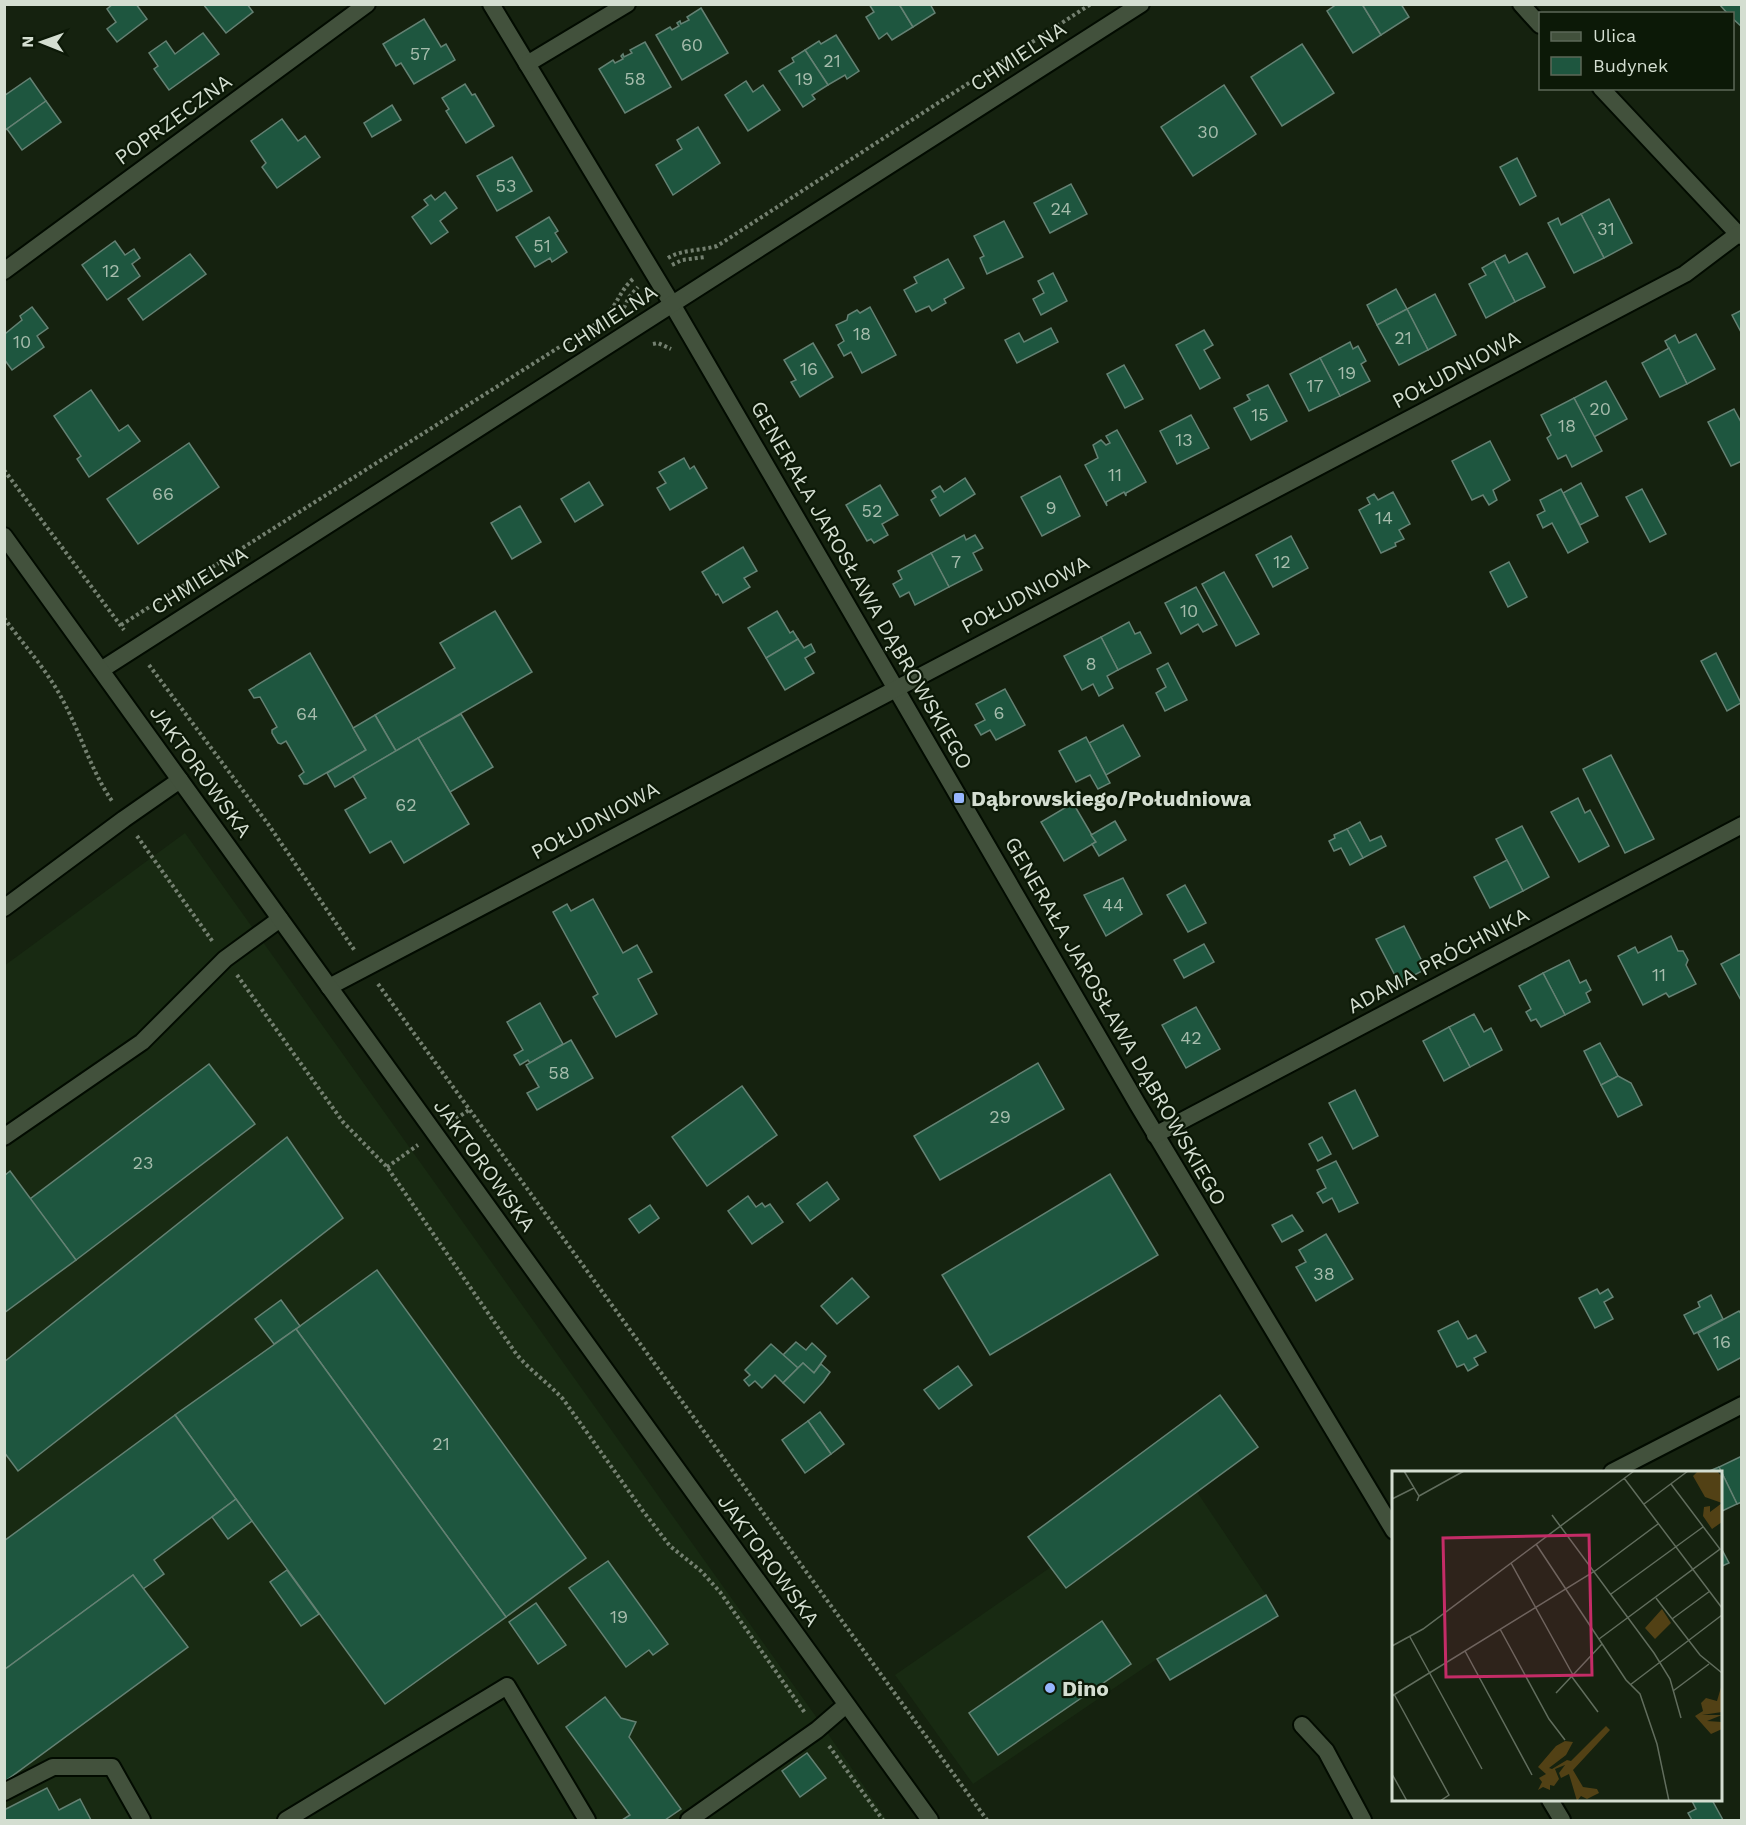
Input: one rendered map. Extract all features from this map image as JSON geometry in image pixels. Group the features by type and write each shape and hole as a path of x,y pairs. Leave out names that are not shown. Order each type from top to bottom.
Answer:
{"street":[{"name":"POPRZECZNA","path":"4,271 367,4"},
{"name":"GENERAŁA JAROSŁAWA DĄBROWSKIEGO","path":"491,4 672,304 1155,1134 1392,1528"},
{"path":"527,64 627,4"},
{"name":"CHMIELNA","path":"101,670 135,646 375,496 1141,4"},
{"path":"1521,4 1539,24"},
{"path":"1602,90 1739,235"},
{"name":"POŁUDNIOWA","path":"329,987 365,966 1685,274 1739,235"},
{"name":"JAKTOROWSKA","path":"4,536 930,1821"},
{"path":"4,908 180,780"},
{"name":"ADAMA PRÓCHNIKA","path":"1155,1134 1742,825"},
{"path":"4,1137 142,1042 225,959 280,919"},
{"path":"1616,1471 1742,1405"},
{"path":"286,1821 507,1686 587,1821"},
{"path":"689,1821 817,1730 846,1705"},
{"path":"1302,1725 1326,1751 1363,1821"},
{"path":"4,1792 52,1767 112,1767 142,1821"},
{"path":"1551,1801 1562,1821"}],"path":[{"path":"121,625 602,320 613,309 622,292 633,279 627,268 661,248 668,258 689,249 717,246 1091,4"},
{"path":"4,470 268,824 365,966 987,1821"},
{"path":"4,618 60,695 81,736 101,784 124,819 343,1122 387,1167 517,1354 530,1370 548,1383 563,1399 643,1512 670,1546 701,1571 720,1592 883,1821"}],"shaded area":[{"path":"185,833 822,1725 887,1820 5,1820 4,966"},
{"path":"1197,1492 1266,1595 1157,1659 973,1784 895,1675 1051,1567 1066,1588"}],"building":[{"path":"113,4 136,4 147,19 117,42 107,29 116,22 107,9"},
{"path":"203,4 247,4 253,12 226,33"},
{"path":"869,4 899,4 913,27 892,40 887,33 879,39 866,17 874,12"},
{"path":"899,4 930,4 935,13 913,27"},
{"path":"1337,4 1362,4 1381,35 1353,53 1327,11"},
{"path":"1362,4 1401,4 1409,17 1381,35"},
{"path":"1719,4 1742,4 1742,27 1734,20 1734,12 1726,12"},
{"path":"701,8 728,53 682,80 656,35 670,27 672,30 679,26 677,23 680,21 681,24 689,20 687,17"},
{"path":"424,19 441,47 446,44 455,60 414,84 401,63 396,66 383,44"},
{"path":"203,33 219,54 169,90 154,69 158,66 149,53 166,41 175,54"},
{"path":"836,35 859,71 847,79 845,75 828,85 805,50 819,41 821,44"},
{"path":"645,42 671,87 625,113 599,69 613,60 615,63 623,59 621,56 623,54 624,57 632,53 630,50"},
{"path":"1302,44 1334,93 1282,126 1251,77"},
{"path":"805,50 828,85 812,95 815,99 803,107 779,71 794,62 792,58"},
{"path":"30,78 46,101 4,131 4,96"},
{"path":"746,81 753,92 763,85 780,110 748,131 725,95"},
{"path":"465,84 472,95 475,94 494,126 466,143 446,111 449,109 442,98"},
{"path":"1224,85 1256,134 1193,176 1161,127"},
{"path":"46,101 61,122 22,150 7,129"},
{"path":"392,105 401,120 372,137 364,123"},
{"path":"282,119 298,141 305,136 320,157 277,188 262,167 266,163 251,141"},
{"path":"698,127 720,163 673,195 656,165 682,149 677,140"},
{"path":"512,157 532,191 497,211 477,176"},
{"path":"1517,158 1536,196 1520,205 1500,167"},
{"path":"1071,184 1087,214 1050,233 1034,203"},
{"path":"445,192 457,208 440,221 448,232 431,244 412,217 428,205 424,200 431,195 435,200"},
{"path":"1609,199 1632,243 1604,258 1581,214"},
{"path":"1581,214 1604,258 1574,273 1548,223 1558,218 1561,225"},
{"path":"549,217 558,231 555,233 567,252 552,262 550,258 535,267 516,237"},
{"path":"1004,221 1023,257 987,274 980,258 984,256 974,236"},
{"path":"115,241 125,255 134,249 140,258 132,264 140,276 107,300 82,265"},
{"path":"1527,253 1545,287 1515,302 1494,261 1505,255 1509,263"},
{"path":"190,254 206,274 143,320 128,299"},
{"path":"948,259 964,288 944,299 946,303 932,311 929,306 916,312 904,290 917,283 914,277"},
{"path":"1494,261 1515,302 1486,318 1469,284 1486,275 1482,268"},
{"path":"1053,273 1067,301 1041,315 1033,299 1044,293 1038,281"},
{"path":"1396,289 1407,309 1377,325 1367,305"},
{"path":"1435,294 1456,335 1428,350 1407,309"},
{"path":"32,307 48,328 37,336 44,347 12,370 4,359 4,331 6,333 22,320 20,316"},
{"path":"870,307 896,355 862,373 851,352 844,356 838,345 844,341 836,325 847,320 848,315 857,310 860,313"},
{"path":"1407,309 1428,350 1399,365 1377,325"},
{"path":"1742,310 1742,334 1732,315"},
{"path":"1051,328 1058,342 1017,363 1005,340 1019,333 1024,342"},
{"path":"1204,330 1213,345 1204,350 1220,378 1200,389 1176,345"},
{"path":"1696,334 1715,369 1687,384 1665,341 1675,335 1679,343"},
{"path":"1350,342 1353,349 1358,346 1366,361 1361,364 1370,381 1340,396 1320,358"},
{"path":"813,343 833,377 800,397 791,382 796,380 784,360"},
{"path":"1669,348 1687,384 1660,397 1642,363"},
{"path":"1320,358 1340,396 1309,411 1290,374"},
{"path":"1124,365 1143,399 1125,408 1107,374"},
{"path":"1606,381 1627,419 1594,437 1574,398"},
{"path":"1268,385 1287,421 1251,440 1234,408 1250,400 1247,395"},
{"path":"91,390 119,431 128,425 140,441 89,477 77,459 81,456 54,416"},
{"path":"1574,398 1602,451 1572,467 1566,455 1558,459 1547,438 1551,435 1541,415"},
{"path":"1734,409 1742,424 1742,461 1731,466 1708,422"},
{"path":"1191,415 1209,448 1177,464 1160,431"},
{"path":"1117,430 1146,482 1126,493 1126,496 1124,492 1106,502 1107,506 1085,465 1098,458 1093,445 1101,440 1106,445 1110,443 1106,436"},
{"path":"1490,441 1510,480 1493,490 1497,500 1489,505 1483,495 1472,500 1452,461"},
{"path":"189,443 219,487 138,544 107,499"},
{"path":"684,458 690,469 694,466 707,488 670,510 657,488 666,483 659,472"},
{"path":"1060,476 1080,516 1042,536 1021,497"},
{"path":"965,478 975,494 940,516 931,500 936,497 932,491 940,486 944,492"},
{"path":"589,482 603,505 575,522 561,499"},
{"path":"1581,483 1598,516 1580,525 1563,493"},
{"path":"880,485 898,515 882,524 888,535 874,543 871,539 867,541 846,505"},
{"path":"1561,489 1588,542 1568,553 1552,523 1543,528 1537,515 1545,511 1540,500"},
{"path":"1642,489 1666,534 1650,542 1626,497"},
{"path":"1393,492 1410,524 1399,530 1404,539 1395,543 1396,546 1381,553 1359,510 1370,504 1367,498 1374,494 1378,500"},
{"path":"520,506 541,542 512,559 491,523"},
{"path":"964,535 966,540 975,535 983,548 973,553 982,570 949,587 931,553"},
{"path":"1291,536 1308,568 1273,587 1256,555"},
{"path":"743,547 757,571 744,578 750,587 723,603 702,572"},
{"path":"931,553 949,587 915,605 909,592 900,597 893,584 902,579 898,571"},
{"path":"1509,562 1527,597 1508,607 1490,572"},
{"path":"1224,572 1259,634 1236,646 1202,584"},
{"path":"1196,587 1217,625 1203,632 1198,624 1181,634 1165,603"},
{"path":"495,611 532,672 396,751 375,715 455,668 440,643"},
{"path":"777,611 790,633 793,631 798,639 766,658 748,628"},
{"path":"1129,622 1135,634 1140,632 1151,653 1118,670 1101,637"},
{"path":"1101,637 1118,670 1107,676 1113,688 1099,696 1093,684 1082,690 1064,656"},
{"path":"798,639 804,648 811,644 815,652 805,658 814,673 785,690 766,658"},
{"path":"310,653 366,750 304,784 299,776 304,772 286,741 278,743 272,733 272,730 277,727 260,697 254,698 249,690"},
{"path":"1716,653 1741,703 1727,711 1701,661"},
{"path":"1168,663 1187,700 1165,711 1156,693 1166,687 1157,669"},
{"path":"1005,689 1025,725 996,740 990,730 981,735 975,725 985,720 976,704"},
{"path":"461,714 493,767 450,792 418,738"},
{"path":"375,715 396,751 335,787 327,773 366,750 353,728"},
{"path":"1123,725 1140,756 1106,775 1089,743"},
{"path":"1086,737 1110,783 1098,789 1090,775 1076,782 1059,751"},
{"path":"418,738 469,824 404,863 391,841 370,853 345,810 366,798 353,776"},
{"path":"1611,755 1654,839 1625,853 1583,769"},
{"path":"1578,798 1585,813 1590,810 1609,846 1579,862 1551,812"},
{"path":"1073,803 1096,842 1064,861 1041,822"},
{"path":"1115,821 1126,840 1099,856 1092,844 1096,842 1091,835"},
{"path":"1360,822 1370,841 1381,836 1386,846 1363,858 1347,829"},
{"path":"1522,826 1549,877 1523,891 1496,839"},
{"path":"1347,829 1363,858 1350,865 1341,848 1334,851 1329,841 1335,838 1334,835"},
{"path":"1507,860 1523,891 1490,908 1474,877"},
{"path":"1123,878 1142,914 1106,936 1084,895"},
{"path":"1185,885 1206,923 1188,932 1167,895"},
{"path":"593,899 623,953 637,945 652,972 638,979 657,1014 616,1037 593,997 598,994 553,912 567,904 571,911"},
{"path":"1404,926 1426,969 1399,983 1376,939"},
{"path":"1671,936 1678,951 1683,951 1688,960 1686,965 1696,984 1669,997 1666,993 1643,1005 1618,956 1635,947 1638,953"},
{"path":"1204,944 1214,962 1184,978 1174,960"},
{"path":"1742,953 1742,1002 1721,964"},
{"path":"1569,960 1580,983 1586,980 1591,990 1586,993 1590,1002 1565,1015 1543,973"},
{"path":"1543,973 1565,1015 1541,1027 1536,1019 1531,1021 1526,1012 1531,1009 1519,986"},
{"path":"540,1003 563,1044 530,1063 528,1060 520,1065 514,1055 523,1050 507,1022"},
{"path":"1196,1007 1220,1049 1186,1068 1162,1025"},
{"path":"1474,1014 1484,1032 1491,1028 1502,1050 1470,1067 1449,1027"},
{"path":"1449,1027 1470,1067 1444,1081 1423,1041"},
{"path":"571,1040 593,1078 537,1110 527,1093 539,1087 526,1065"},
{"path":"1600,1043 1618,1076 1601,1085 1584,1051"},
{"path":"1038,1063 1064,1109 940,1180 914,1136"},
{"path":"209,1064 255,1124 76,1260 30,1199"},
{"path":"1618,1076 1631,1083 1642,1105 1618,1117 1601,1085"},
{"path":"742,1086 777,1135 707,1186 672,1137"},
{"path":"1355,1090 1378,1136 1353,1149 1329,1103"},
{"path":"287,1137 343,1218 18,1471 4,1452 4,1362"},
{"path":"1322,1137 1331,1154 1318,1161 1309,1144"},
{"path":"1336,1161 1358,1203 1339,1212 1332,1198 1323,1203 1317,1193 1326,1188 1317,1170"},
{"path":"10,1171 76,1260 4,1313 4,1176"},
{"path":"1110,1174 1158,1255 990,1355 942,1275"},
{"path":"827,1182 839,1199 810,1221 797,1204"},
{"path":"748,1196 756,1207 762,1203 765,1207 770,1204 783,1222 752,1244 728,1211"},
{"path":"650,1205 659,1218 639,1233 629,1219"},
{"path":"1292,1215 1303,1231 1282,1242 1272,1225"},
{"path":"1326,1234 1353,1279 1316,1301 1296,1267 1306,1262 1299,1250"},
{"path":"377,1270 586,1558 506,1617 296,1329"},
{"path":"852,1278 869,1297 837,1324 821,1306"},
{"path":"1597,1289 1600,1294 1608,1289 1613,1297 1604,1302 1613,1319 1595,1328 1579,1298"},
{"path":"1711,1295 1723,1319 1694,1334 1684,1315 1700,1307 1698,1302"},
{"path":"281,1300 300,1326 274,1344 255,1319"},
{"path":"1739,1311 1742,1315 1742,1357 1718,1370 1698,1333"},
{"path":"1458,1321 1468,1339 1476,1335 1486,1352 1474,1358 1478,1365 1468,1371 1464,1364 1457,1367 1438,1331"},
{"path":"296,1329 506,1617 385,1704 175,1415"},
{"path":"796,1342 806,1350 812,1343 826,1356 814,1373 803,1363 798,1368 783,1355"},
{"path":"771,1344 798,1368 783,1383 775,1375 762,1388 755,1381 749,1386 744,1380 750,1375 745,1370"},
{"path":"803,1363 814,1373 821,1364 830,1372 804,1403 783,1383"},
{"path":"958,1366 972,1385 939,1409 924,1390"},
{"path":"1220,1395 1258,1447 1066,1588 1028,1537"},
{"path":"820,1412 844,1444 831,1454 808,1421"},
{"path":"175,1415 236,1499 154,1560 164,1574 143,1589 133,1575 4,1670 4,1541"},
{"path":"808,1421 831,1454 805,1473 782,1440"},
{"path":"1742,1456 1742,1502 1737,1504 1719,1467"},
{"path":"1719,1467 1721,1471 1709,1471"},
{"path":"1722,1473 1737,1504 1722,1511"},
{"path":"236,1499 252,1521 228,1539 212,1517"},
{"path":"1722,1550 1729,1563 1722,1566"},
{"path":"608,1561 668,1644 653,1655 649,1650 626,1667 569,1588"},
{"path":"287,1570 319,1614 301,1626 270,1582"},
{"path":"133,1575 188,1647 4,1782 4,1670"},
{"path":"1266,1595 1278,1616 1170,1680 1157,1659"},
{"path":"536,1603 566,1645 538,1664 509,1622"},
{"name":"Dino","path":"1102,1621 1131,1664 998,1755 969,1713"},
{"path":"605,1697 621,1718 636,1722 629,1737 681,1809 665,1820 622,1820 630,1815 566,1727"},
{"path":"807,1753 826,1778 800,1797 782,1771"},
{"path":"47,1788 59,1810 80,1799 91,1820 4,1820 4,1810"},
{"path":"1692,1801 1713,1801 1723,1820 1692,1820 1688,1813 1696,1809"}],"place":[{"name":"Dąbrowskiego/Południowa","path":"959,798"},
{"name":"Dino","path":"1050,1688"}]}
